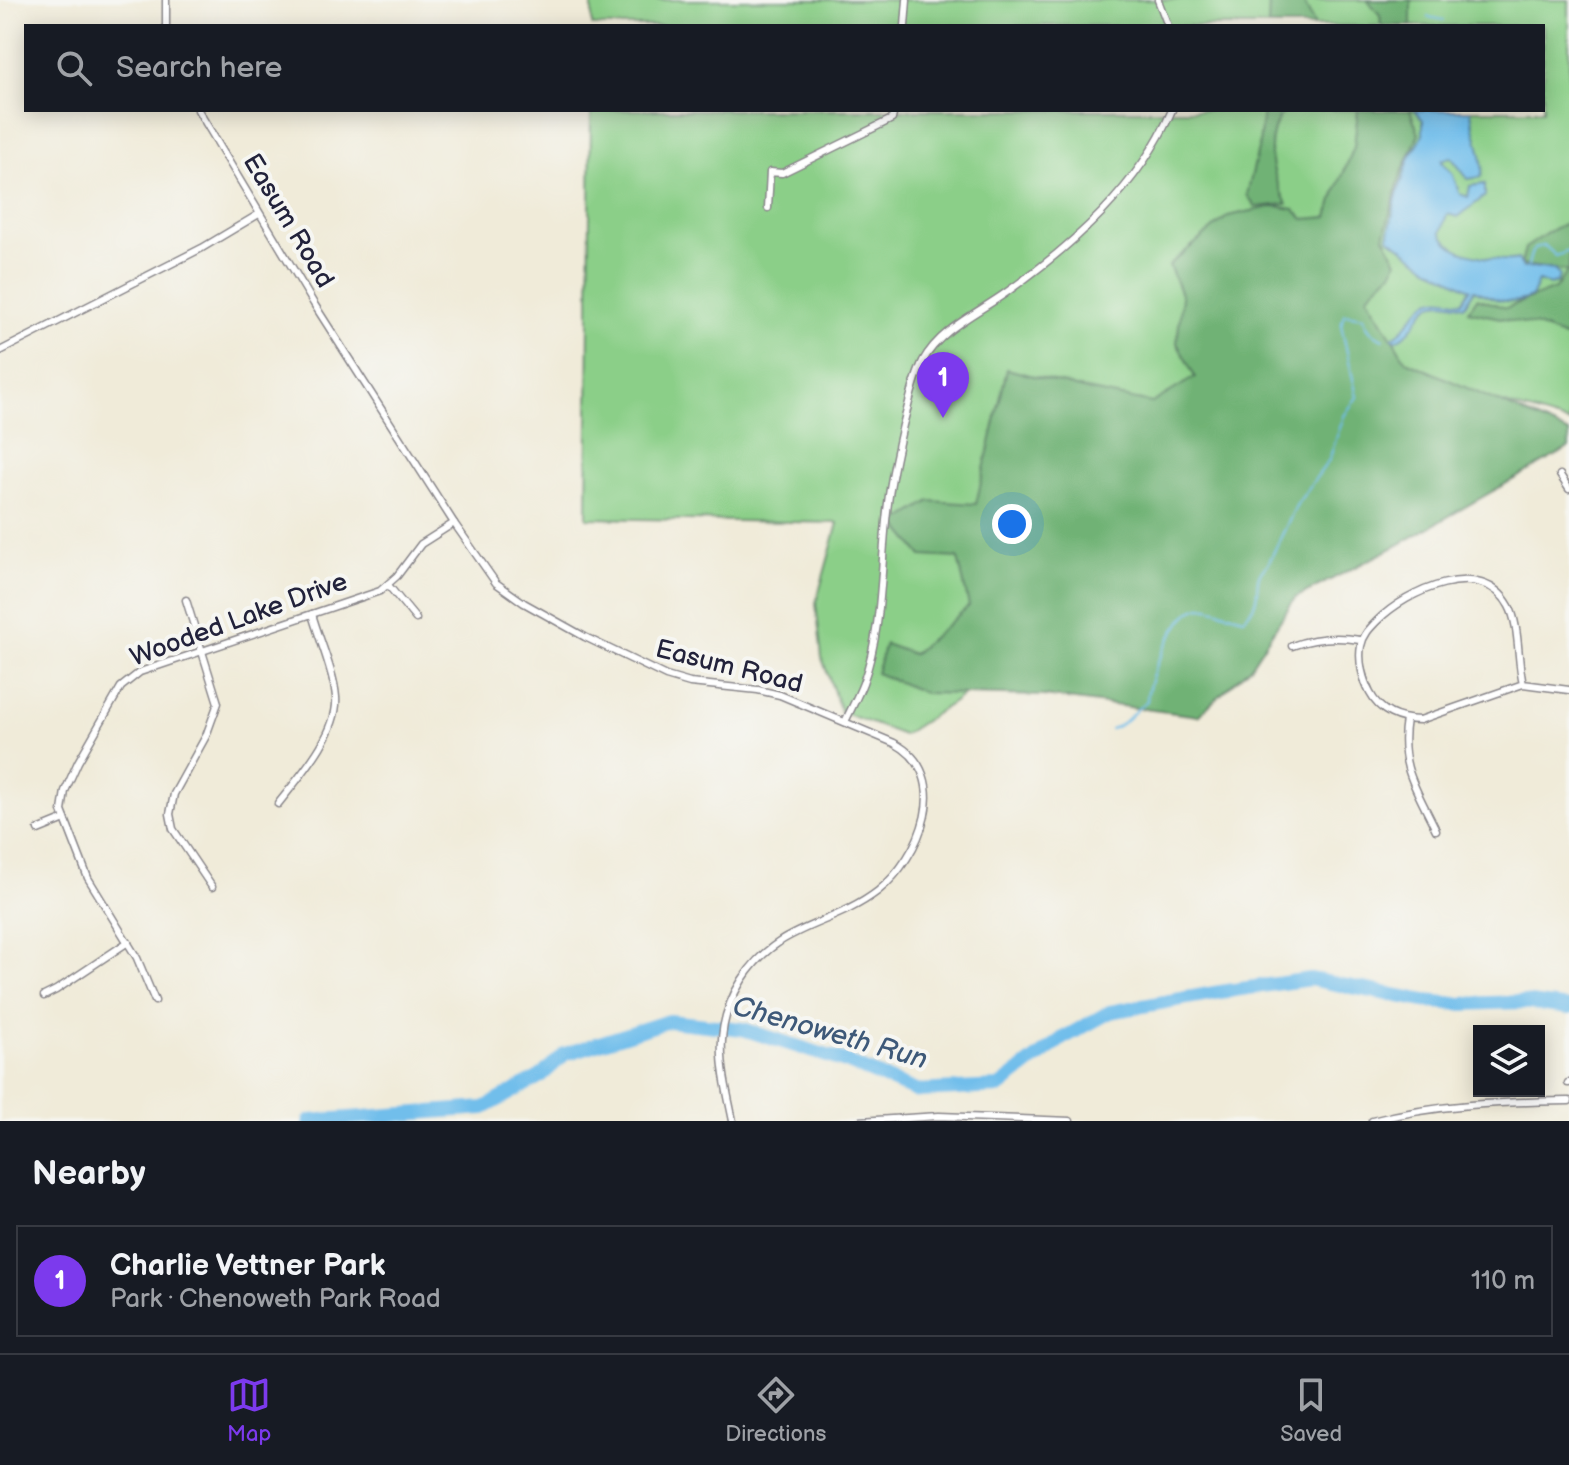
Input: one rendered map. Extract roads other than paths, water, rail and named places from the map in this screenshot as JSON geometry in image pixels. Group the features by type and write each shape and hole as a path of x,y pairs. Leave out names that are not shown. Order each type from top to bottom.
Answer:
{"street":[{"path":"166,0 166,24"},
{"path":"905,24 907,0"},
{"path":"1158,0 1167,24"},
{"name":"Easum Road","path":"199,112 259,214 454,523 490,576 508,593 612,652 679,680 780,695 902,747 921,766 928,795 919,831 901,866 881,889 858,904 792,932 768,949 743,978 732,997 721,1034 722,1065 733,1121"},
{"path":"768,208 770,172 782,173 892,119 894,112"},
{"path":"845,722 863,684 874,638 890,489 898,445 923,362 948,332 1045,264 1118,195 1148,159 1171,112"},
{"path":"0,351 202,248 259,214"},
{"path":"1560,475 1569,489"},
{"name":"Wooded Lake Drive","path":"155,1001 128,942 88,878 62,811 65,791 78,762 121,687 140,672 380,591 421,544 454,523"},
{"path":"1523,684 1512,613 1503,597 1482,584 1441,584 1414,592 1388,610 1361,642 1361,668 1369,692 1387,712 1406,719 1420,720 1523,684 1569,690"},
{"path":"388,585 416,619"},
{"path":"186,600 218,703 217,712 174,794 170,814 173,829 212,887"},
{"path":"278,804 327,736 336,709 336,694 312,614"},
{"path":"1292,646 1332,637 1361,642"},
{"path":"1406,719 1403,747 1407,770 1436,830"},
{"path":"38,830 65,819"},
{"path":"44,996 128,942"},
{"path":"1372,1121 1457,1105 1569,1101"},
{"path":"860,1121 939,1116 1070,1121"}],"water":[{"path":"1417,112 1471,112 1482,163 1481,177 1468,179 1451,157 1442,160 1452,173 1460,194 1468,197 1470,186 1485,184 1485,196 1458,217 1447,214 1441,232 1446,240 1467,253 1495,259 1518,259 1523,268 1554,270 1559,275 1557,282 1550,285 1538,281 1531,297 1523,300 1502,301 1474,290 1464,306 1436,303 1422,312 1412,327 1395,340 1392,337 1429,301 1442,298 1462,302 1470,289 1426,266 1388,237 1396,198 1410,157 1423,135 1423,120"}],"waterway":[{"path":"1428,17 1444,20"},
{"path":"1528,266 1534,249 1545,246 1556,256 1569,251"},
{"path":"1111,729 1147,701 1152,678 1165,647 1182,620 1192,611 1204,607 1244,618 1252,608 1260,574 1297,504 1329,460 1344,416 1357,397 1341,325 1344,314 1364,317 1370,331 1383,339"},
{"name":"Chenoweth Run","path":"310,1121 484,1108 541,1076 565,1054 669,1021 743,1029 846,1062 916,1091 999,1087 1063,1038 1110,1012 1310,979 1425,1001 1458,1004 1523,1002 1569,1008"}],"place":[{"name":"Charlie Vettner Park","path":"943,418"}]}
